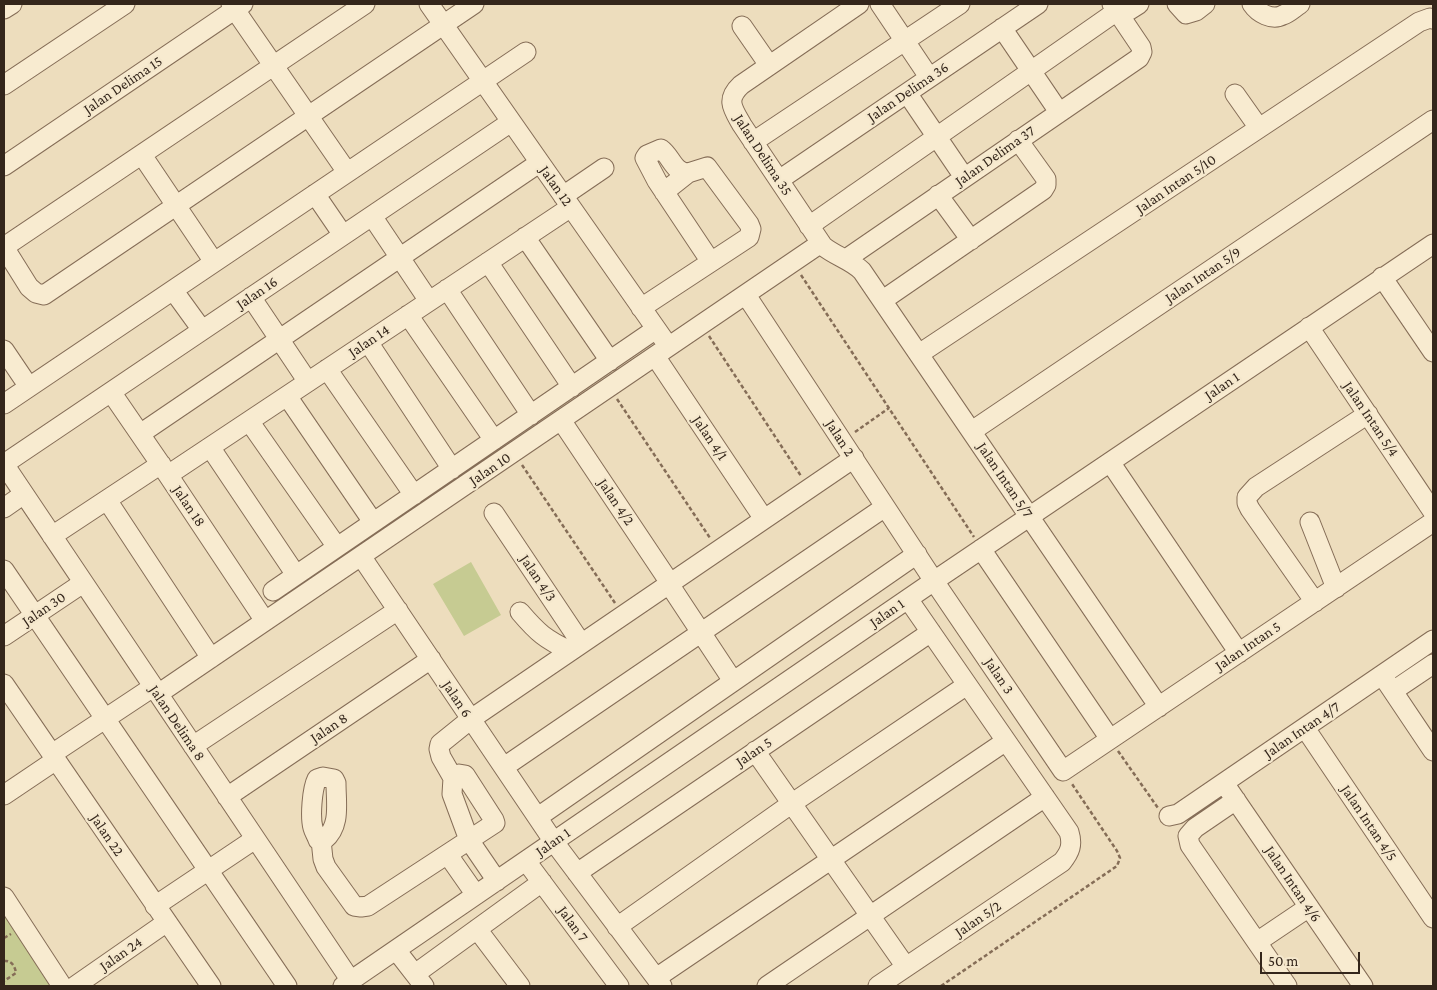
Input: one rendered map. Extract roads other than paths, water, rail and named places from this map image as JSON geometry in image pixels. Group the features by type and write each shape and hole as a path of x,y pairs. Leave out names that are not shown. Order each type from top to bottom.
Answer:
{"street":[{"path":"4,9 12,4"},
{"path":"4,85 125,4"},
{"path":"365,4 4,247 29,286 36,293 44,295 474,4"},
{"name":"Jalan 12","path":"429,4 656,329 662,352"},
{"name":"Jalan Delima 35","path":"846,259 834,254 821,243 736,115 731,100 733,92 741,84 859,4"},
{"path":"880,4 930,77"},
{"path":"753,142 960,4"},
{"name":"Jalan Delima 36","path":"779,180 1038,4"},
{"path":"809,226 1116,11 1139,4"},
{"path":"1177,4 1186,14 1196,11 1205,4"},
{"path":"1252,4 1256,10 1272,17 1282,16 1300,4"},
{"path":"237,6 274,66 347,172"},
{"name":"Jalan Delima 15","path":"4,166 237,6"},
{"name":"Jalan Delima 37","path":"846,259 1139,58 1142,52 1140,47 1116,11"},
{"name":"Jalan Intan 5/10","path":"920,354 1419,22 1430,18 1433,20"},
{"path":"742,26 769,65"},
{"path":"1002,28 1059,112"},
{"path":"4,404 526,52"},
{"path":"907,93 964,178"},
{"path":"1235,94 1259,128"},
{"name":"Jalan Intan 5/9","path":"972,431 1433,120"},
{"name":"Jalan 16","path":"4,464 511,122"},
{"path":"883,300 1037,195 1046,185 1046,179 1018,140"},
{"path":"688,173 682,173 678,170 661,149 647,155 645,158 664,192 711,262"},
{"path":"142,155 214,262"},
{"path":"140,434 540,163"},
{"path":"641,308 749,237 751,229 710,168 703,167 688,173 664,192"},
{"name":"Jalan 14","path":"52,536 107,500 210,447 327,370 525,237 604,168"},
{"path":"315,194 343,235"},
{"path":"938,195 972,240"},
{"path":"372,216 429,301"},
{"path":"525,237 610,361"},
{"name":"Jalan 10","path":"4,795 105,719 211,658 821,243"},
{"name":"Jalan 1","path":"347,984 934,581 1433,244"},
{"name":"Jalan Intan 5/7","path":"846,259 856,264 883,300 1159,706"},
{"path":"488,262 572,387"},
{"path":"1382,277 1433,352"},
{"path":"447,289 530,415"},
{"path":"173,290 202,330"},
{"name":"Jalan 2","path":"746,294 934,581"},
{"path":"251,297 308,382"},
{"path":"408,315 494,440"},
{"name":"Jalan Intan 5/4","path":"1309,327 1433,512"},
{"path":"273,591 656,329"},
{"path":"368,342 452,469"},
{"path":"4,350 29,387"},
{"name":"Jalan 4/1","path":"662,352 764,519"},
{"path":"327,370 414,495"},
{"name":"Jalan 18","path":"111,392 265,621"},
{"path":"287,396 374,522"},
{"path":"1315,602 1250,509 1247,503 1247,496 1256,487 1368,414"},
{"name":"Jalan 4/2","path":"561,420 733,681"},
{"path":"249,421 337,547"},
{"path":"210,447 296,575"},
{"path":"497,881 469,840 452,794 453,778 438,749 440,744 471,719 854,458"},
{"path":"1110,462 1238,653"},
{"name":"Jalan Delima 8","path":"4,464 227,796 347,984"},
{"path":"4,508 24,494"},
{"path":"107,500 211,658"},
{"path":"504,768 885,506"},
{"name":"Jalan 4/3","path":"494,513 576,647"},
{"path":"1310,522 1336,588"},
{"name":"Jalan Intan 5","path":"1063,771 1433,522"},
{"path":"981,549 1110,740"},
{"name":"Jalan 1","path":"538,817 917,554"},
{"name":"Jalan 6","path":"361,556 554,842 659,982"},
{"path":"4,570 287,986"},
{"name":"Jalan 3","path":"934,581 1063,771"},
{"name":"Jalan 30","path":"4,636 83,583"},
{"path":"767,986 1044,797 908,599"},
{"path":"193,746 398,610"},
{"path":"520,612 538,633 551,642 576,647"},
{"name":"Jalan 5","path":"577,873 931,632"},
{"name":"Jalan Intan 4/7","path":"1169,816 1178,814 1433,640"},
{"name":"Jalan 8","path":"227,796 431,659"},
{"path":"1393,691 1433,664"},
{"path":"1382,674 1433,751"},
{"name":"Jalan 22","path":"4,684 11,709 54,757 210,986"},
{"path":"618,927 791,804 967,685"},
{"name":"Jalan Intan 4/5","path":"1305,728 1433,918"},
{"path":"659,982 831,860 1006,741"},
{"path":"755,751 906,967"},
{"path":"321,840 323,860 326,868 354,906 368,906 495,823 465,776 459,774 453,778"},
{"name":"Jalan Intan 4/6","path":"1224,783 1363,986"},
{"name":"Jalan 5/2","path":"878,986 1062,862 1072,846 1069,832 1044,797"},
{"path":"1236,800 1195,828 1188,836 1190,845 1287,986"},
{"path":"155,906 255,839"},
{"path":"448,854 476,895"},
{"name":"Jalan 7","path":"526,861 619,986"},
{"path":"396,950 419,980 477,929 542,882"},
{"path":"4,897 62,986"},
{"path":"1257,942 1309,907"},
{"name":"Jalan 24","path":"75,986 167,922"},
{"path":"477,929 520,986"}]}
